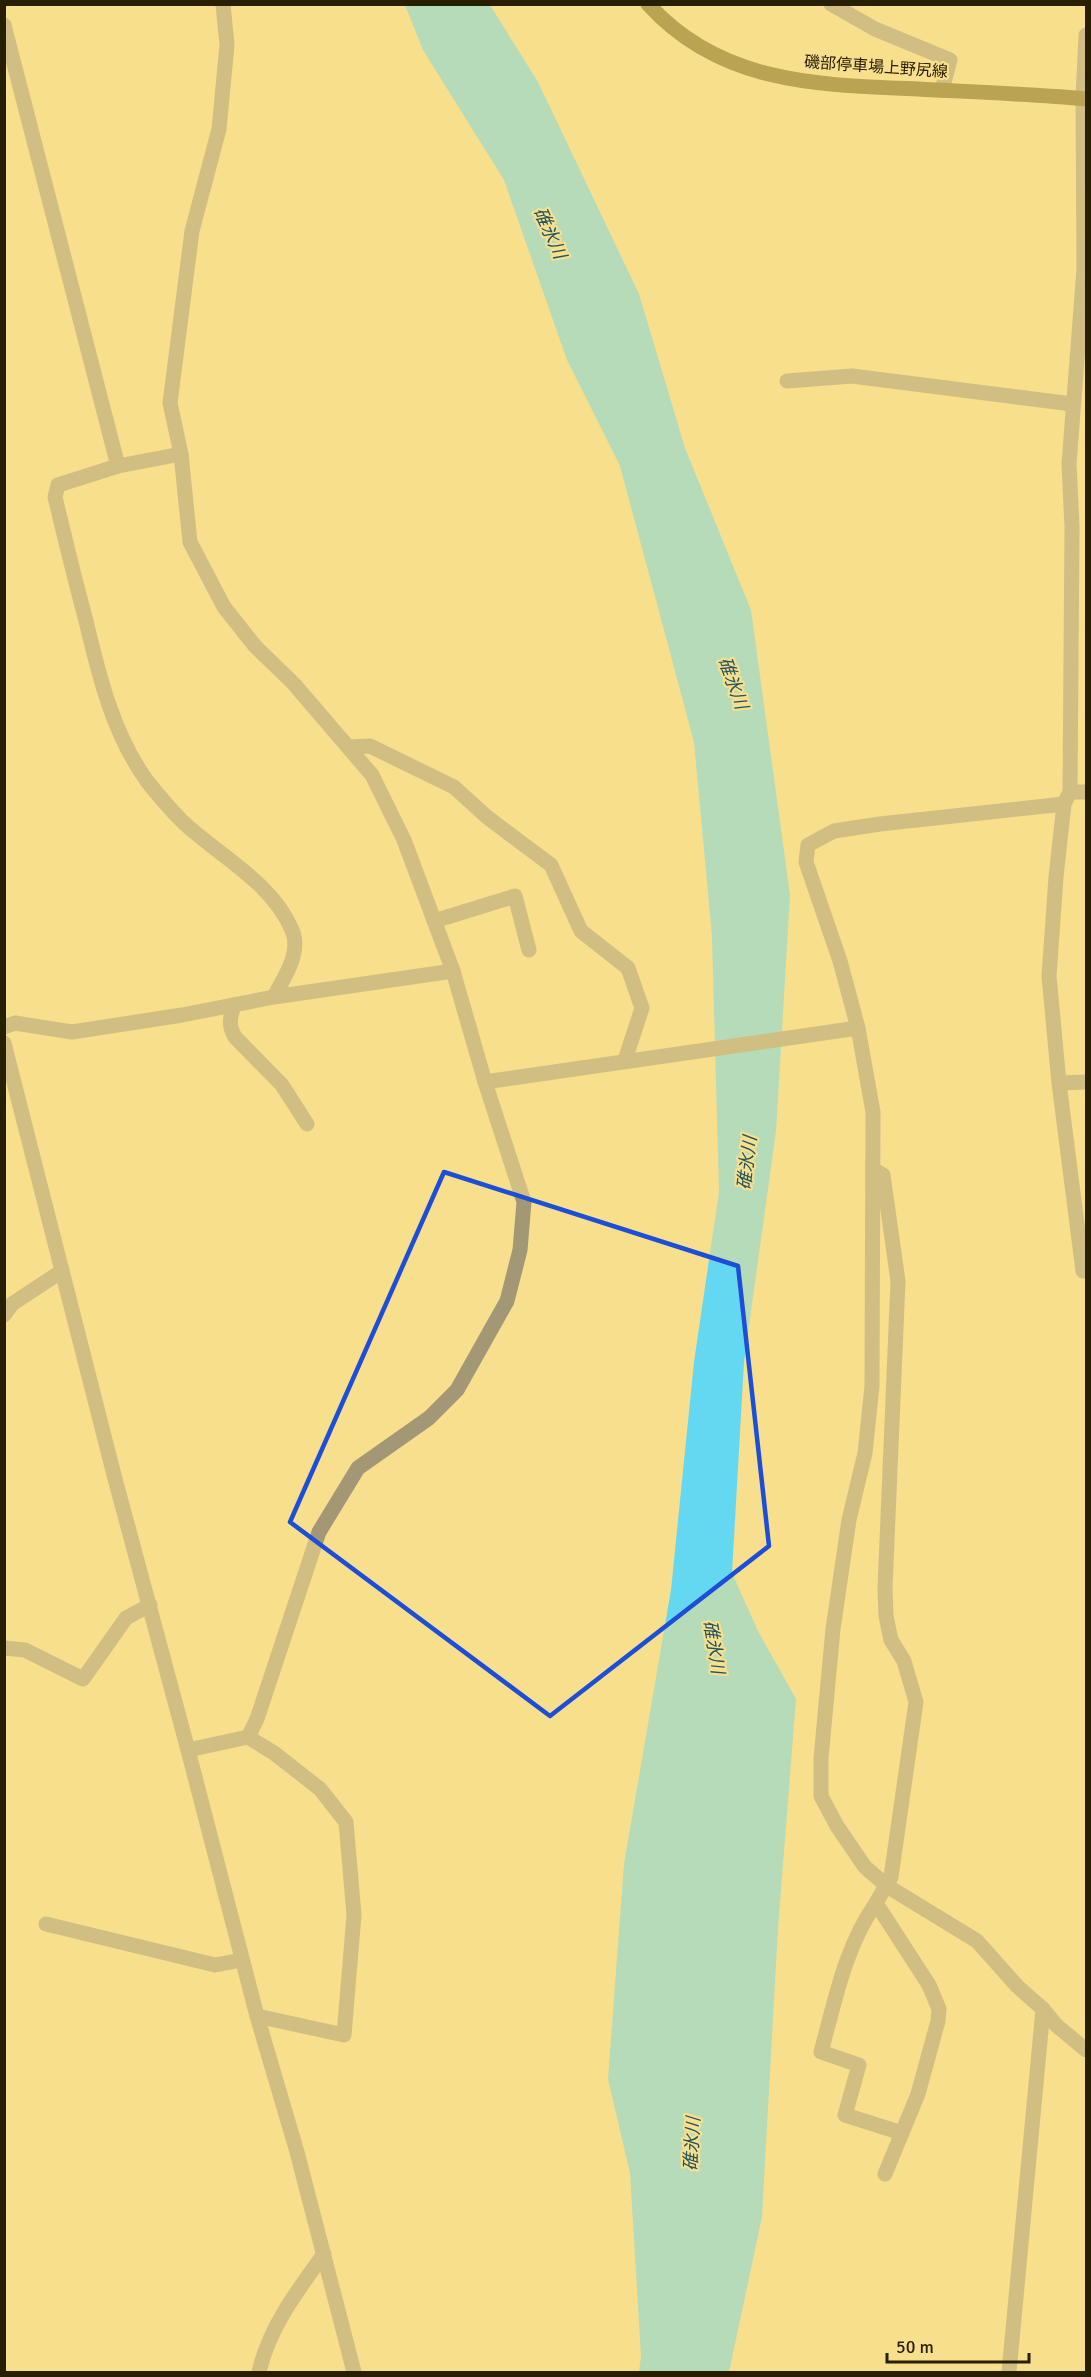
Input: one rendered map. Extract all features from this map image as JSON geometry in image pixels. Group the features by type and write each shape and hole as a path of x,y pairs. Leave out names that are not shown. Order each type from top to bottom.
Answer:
{"main road":[{"name":"磯部停車場上野尻線","path":"648,4 674,29 693,43 728,62 760,72 835,86 1085,98"}],"street":[{"path":"224,4 227,45 221,118 192,231 170,403 181,454 190,543 224,607 255,646 294,684 372,775 404,840 453,971 485,1082 524,1202 520,1250 507,1301 457,1390 429,1418 358,1468 319,1532 257,1719 248,1737"},
{"path":"831,4 875,29 950,60 942,90"},
{"path":"4,25 118,466"},
{"path":"1083,1271 1059,1083 1049,976 1056,877 1067,798 1072,527 1069,464 1084,269 1086,35"},
{"path":"787,381 852,376 1072,404"},
{"path":"181,454 118,466 58,485 55,497 104,694 122,737 147,780 183,822 236,864 285,914 294,933 295,954 274,997"},
{"path":"348,747 370,746 454,787 487,817 551,865 582,931 627,968 642,1008 632,1059"},
{"path":"1086,792 1067,798 834,831 808,845 806,862 840,961 851,1029 873,1112 874,1169 872,1386 865,1453 849,1520 833,1629 820,1758 821,1796 837,1826 865,1867 887,1886 977,1941 1017,1986 1043,2009 1056,2025 1086,2050"},
{"path":"434,921 514,896 529,950"},
{"path":"4,1027 15,1023 72,1032 274,997 453,971"},
{"path":"234,1005 230,1029 282,1085 307,1124"},
{"path":"485,1082 851,1029"},
{"path":"4,1043 242,1960 324,2254 354,2373"},
{"path":"1059,1083 1086,1082"},
{"path":"874,1169 883,1175 898,1281 886,1554 886,1616 891,1640 904,1661 916,1702 891,1877 865,1918 849,1952 821,2052 859,2064 845,2115 902,2133"},
{"path":"4,1314 12,1304 62,1271"},
{"path":"4,1648 26,1650 83,1679 126,1618 150,1605"},
{"path":"188,1750 248,1737 274,1753 320,1789 346,1822 354,1915 344,2035 257,2016"},
{"path":"876,1903 929,1985 939,2009 938,2022 918,2094 885,2174"},
{"path":"46,1924 215,1965 242,1960"},
{"path":"1009,2373 1043,2009"},
{"path":"259,2373 263,2355 289,2301 324,2254"}],"highlighted area":[{"path":"444,1172 738,1266 769,1546 550,1716 290,1522"}],"water":[{"name":"碓氷川","path":"405,5 490,5 538,82 639,294 685,448 751,610 790,895 776,1131 744,1362 732,1573 758,1631 796,1699 778,1928 762,2217 729,2372 639,2372 641,2356 630,2173 608,2079 624,1864 671,1590 694,1362 719,1192 712,936 694,742 620,466 567,360 504,180 423,50"}]}
